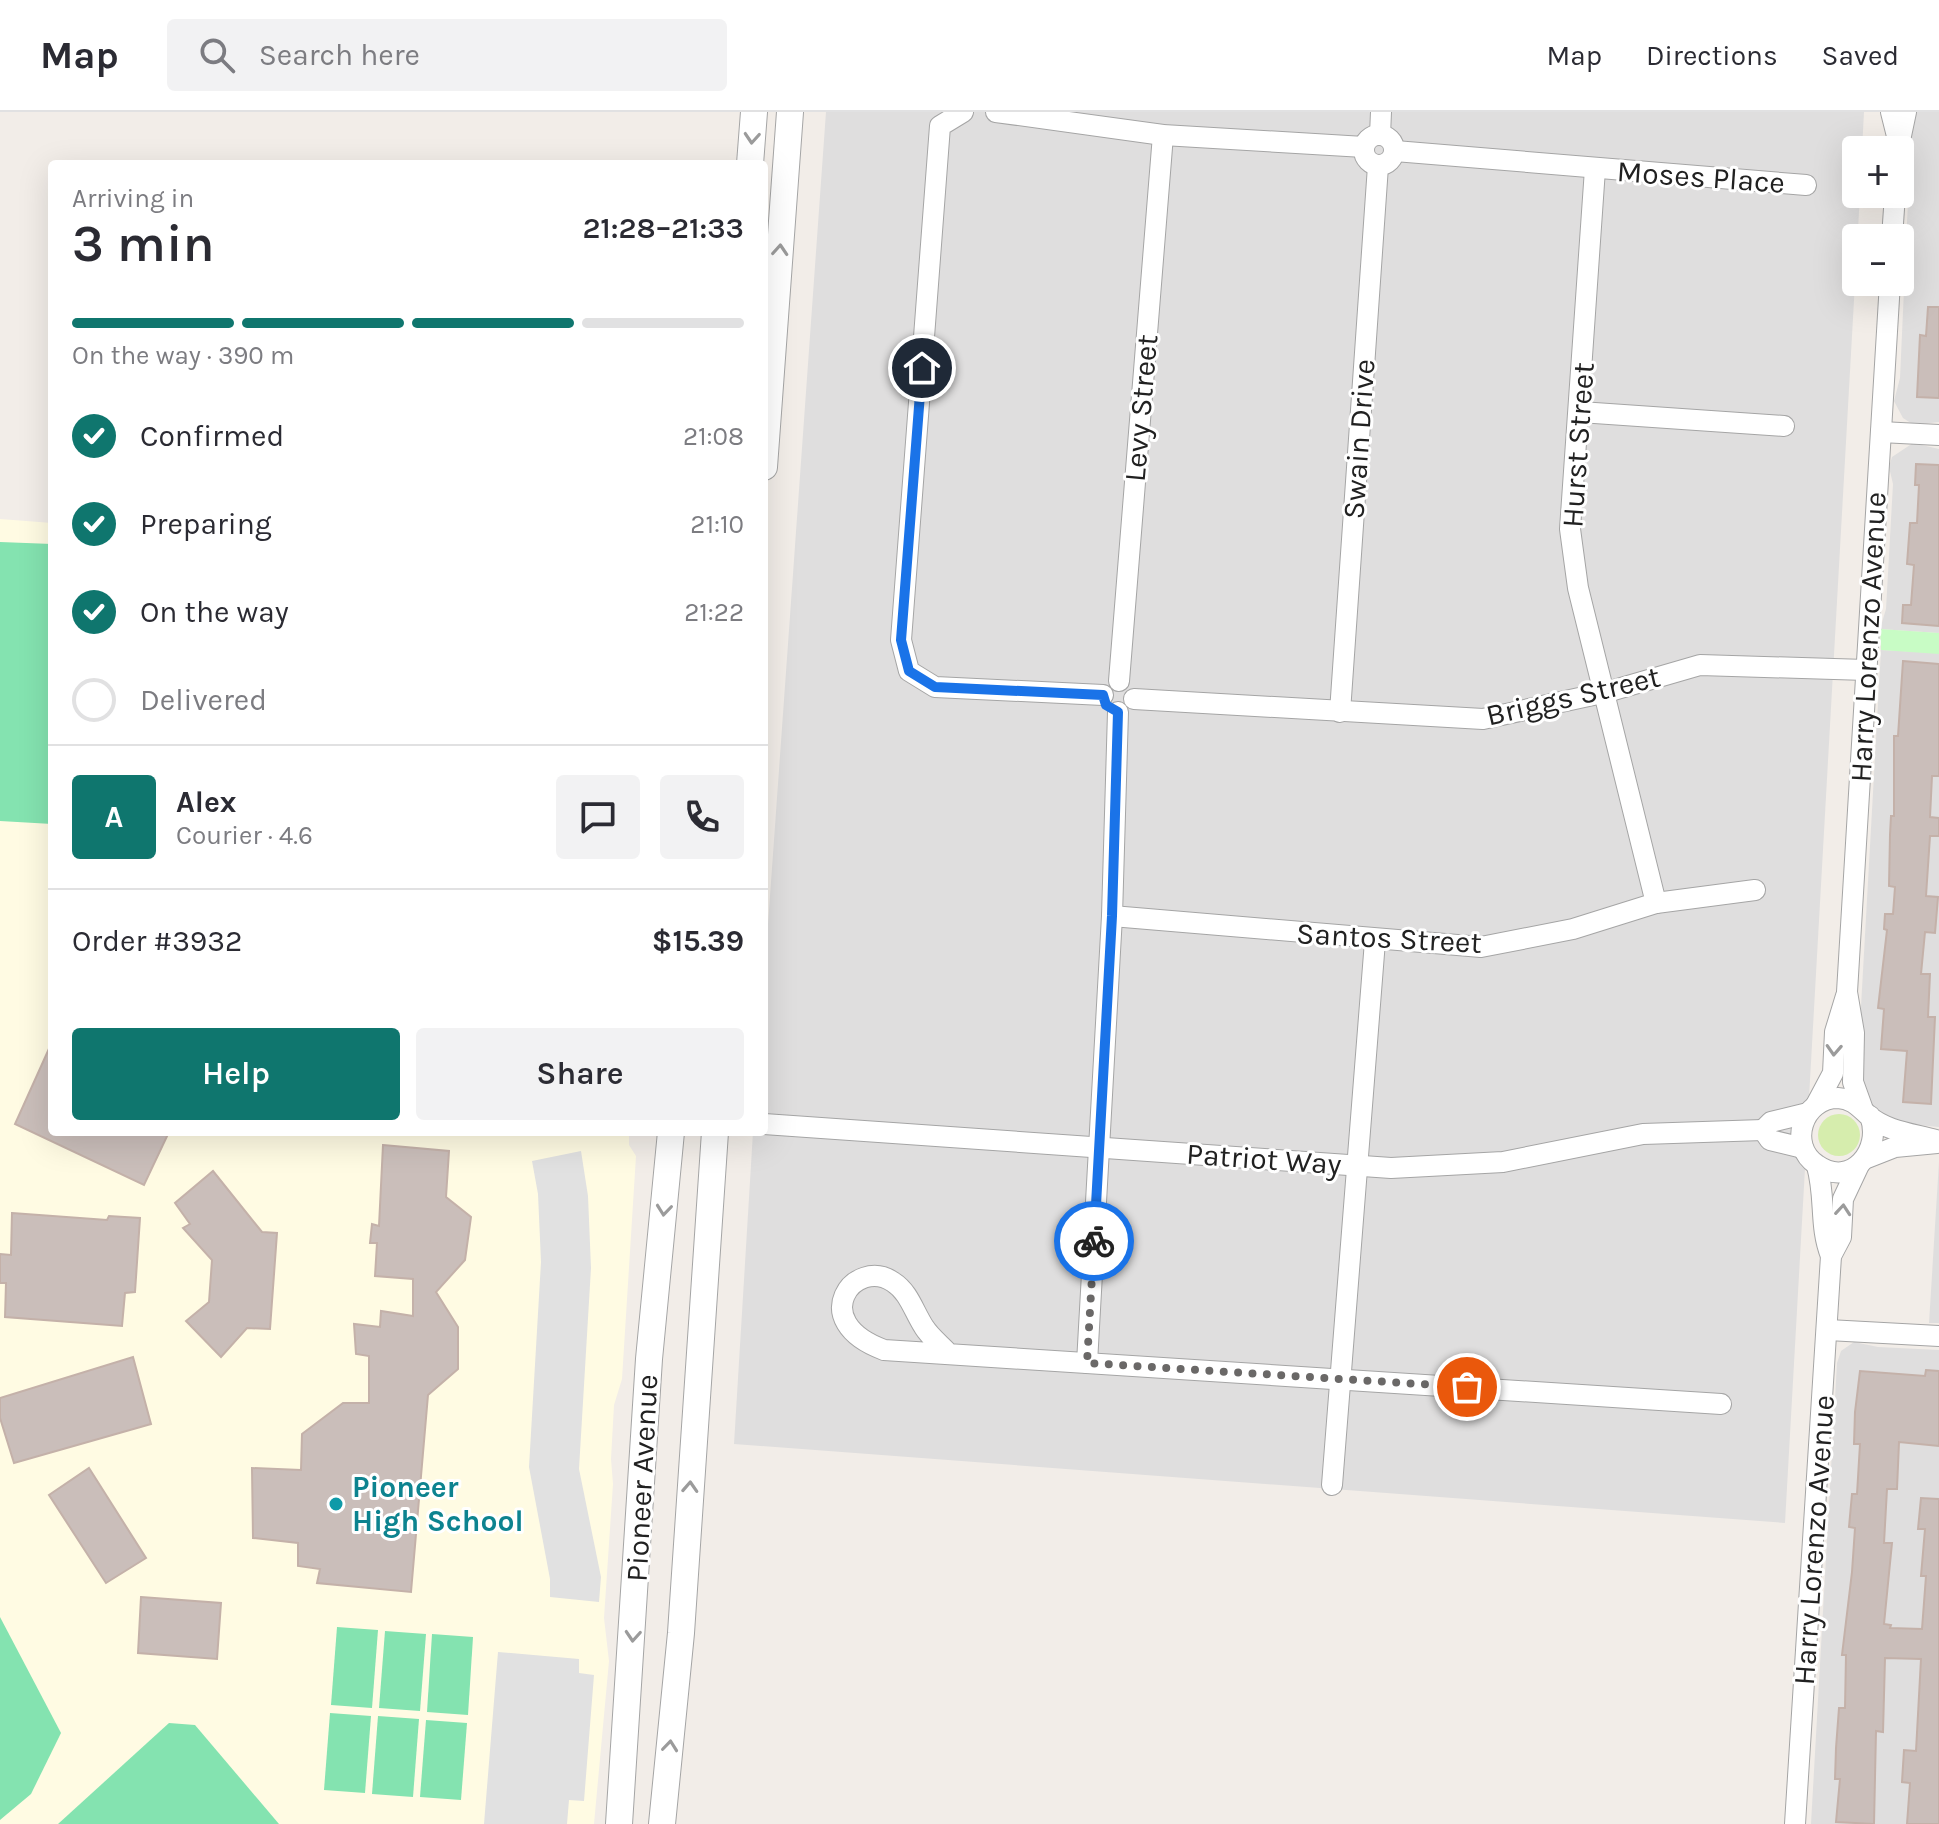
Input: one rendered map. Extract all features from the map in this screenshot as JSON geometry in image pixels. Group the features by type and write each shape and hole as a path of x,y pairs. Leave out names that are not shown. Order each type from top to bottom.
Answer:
{"street":[{"path":"750,160 754,112"},
{"path":"768,412 790,112"},
{"path":"963,112 940,126 901,640 909,671 935,687 1103,695"},
{"path":"996,112 1163,135 1372,141 1392,142 1395,151 1388,163 1378,166 1369,162 1372,141 1381,112"},
{"path":"1891,112 1896,136"},
{"path":"1900,136 1906,112"},
{"name":"Levy Street","path":"1119,681 1163,135"},
{"name":"Moses Place","path":"1395,151 1806,185"},
{"name":"Swain Drive","path":"1340,712 1378,166"},
{"name":"Hurst Street","path":"1595,169 1570,529 1578,588 1607,692 1656,903"},
{"name":"Harry Lorenzo Avenue","path":"1866,1112 1853,1082 1854,1033 1847,992 1889,296"},
{"path":"1580,412 1784,426"},
{"path":"1881,432 1939,435"},
{"name":"Briggs Street","path":"1126,706 1483,719 1607,692 1700,665 1866,670"},
{"path":"1087,1363 1126,706 1132,689 1119,681 1106,687 1103,695 1106,705 1126,706"},
{"name":"Santos Street","path":"1112,916 1375,941 1481,947 1573,929 1656,903 1755,890"},
{"path":"1332,1485 1375,941"},
{"name":"Harry Lorenzo Avenue","path":"1812,1109 1833,1073 1835,1032 1847,992"},
{"path":"1803,1148 1770,1140 1763,1130 1771,1122 1840,1098 1896,1130 1939,1142"},
{"path":"1812,1109 1802,1124 1803,1148 1817,1166 1838,1172 1895,1147 1939,1142"},
{"path":"1863,1162 1875,1137 1866,1112"},
{"name":"Patriot Way","path":"768,1124 1359,1166 1503,1162 1643,1134 1763,1130"},
{"name":"Pioneer Avenue","path":"619,1824 649,1359 671,1136"},
{"name":"Pioneer Avenue","path":"662,1824 681,1633 715,1136"},
{"name":"Harry Lorenzo Avenue","path":"1831,1256 1841,1237 1843,1199 1863,1162"},
{"name":"Harry Lorenzo Avenue","path":"1795,1824 1831,1256 1823,1235 1825,1198 1817,1166"},
{"path":"949,1354 924,1328 896,1283 881,1275 865,1276 850,1286 843,1300 842,1317 851,1334 884,1350 1721,1404"},
{"path":"1828,1330 1939,1336"}],"shaded area":[{"path":"826,112 1864,112 1863,136 1842,136 1842,208 1859,208 1858,224 1842,224 1842,296 1854,296 1785,1523 734,1444 753,1136 768,1136 768,924"},
{"path":"1912,112 1939,112 1939,422 1914,425 1903,418 1894,401 1900,378 1904,296 1914,296 1914,224 1907,224 1908,208 1914,208 1914,136 1911,136"},
{"path":"1913,443 1939,449 1939,633 1880,629 1886,609 1893,484 1889,467 1892,457"},
{"name":"Pioneer High School","path":"0,519 48,523 48,1136 629,1136 629,1145 636,1156 622,1379 614,1405 613,1484 604,1618 609,1661 594,1824 0,1824"},
{"path":"1881,650 1939,653 1939,1127 1897,1123 1875,1109 1863,1090 1858,1060"},
{"path":"581,1151 588,1196 591,1268 579,1469 601,1577 599,1602 550,1597 550,1579 529,1467 541,1262 538,1194 532,1161"},
{"path":"1939,1162 1939,1323 1929,1323"},
{"path":"1854,1342 1878,1347 1939,1350 1939,1824 1811,1824 1837,1363 1841,1351"},
{"path":"498,1652 579,1659 579,1673 594,1675 584,1801 569,1800 567,1824 484,1824"}],"green space":[{"path":"0,542 48,544 48,824 0,821"},
{"path":"1880,629 1939,633 1939,654 1881,650"},
{"path":"1839,1114 1854,1120 1860,1135 1854,1150 1839,1156 1824,1150 1818,1135 1824,1120"},
{"path":"0,1617 61,1733 31,1794 0,1820"},
{"path":"337,1627 378,1630 372,1708 331,1705"},
{"path":"385,1631 426,1634 420,1711 379,1708"},
{"path":"432,1634 473,1637 468,1715 427,1712"},
{"path":"330,1713 371,1716 365,1793 324,1790"},
{"path":"378,1716 419,1719 413,1797 372,1794"},
{"path":"426,1720 467,1723 461,1800 420,1797"},
{"path":"169,1723 195,1725 279,1824 58,1824"}],"building":[{"path":"1928,307 1939,307 1939,398 1917,397 1920,335 1926,336"},
{"path":"1916,464 1939,465 1939,626 1902,623 1903,605 1911,605 1914,565 1907,564 1910,523 1917,523 1919,485 1915,485"},
{"path":"1903,661 1939,664 1939,776 1932,776 1930,817 1939,818 1939,836 1930,836 1926,896 1938,897 1935,933 1925,932 1921,974 1930,974 1928,1017 1935,1017 1931,1104 1903,1102 1907,1051 1881,1049 1884,1009 1878,1008 1887,930 1884,929 1885,914 1893,914 1895,887 1889,886 1890,835 1891,816 1894,816 1894,736 1898,736"},
{"path":"48,1051 48,1136 167,1136 144,1185 15,1124"},
{"path":"383,1145 449,1151 446,1197 471,1217 465,1260 436,1292 458,1327 458,1369 428,1395 411,1592 317,1583 320,1569 298,1566 298,1543 253,1538 252,1468 301,1470 302,1434 343,1403 369,1403 369,1356 356,1354 354,1324 380,1327 381,1311 413,1316 413,1279 375,1276 377,1243 370,1243 372,1224 379,1226"},
{"path":"213,1171 262,1232 277,1233 270,1329 247,1328 221,1357 186,1321 209,1302 212,1260 183,1228 190,1224 175,1203"},
{"path":"12,1213 107,1220 109,1216 140,1218 135,1292 125,1293 122,1326 5,1317 6,1283 0,1283 0,1254 11,1255"},
{"path":"133,1357 151,1424 14,1463 0,1418 0,1398"},
{"path":"1926,1370 1939,1371 1939,1446 1899,1442 1897,1489 1887,1489 1884,1543 1892,1543 1884,1624 1891,1625 1890,1628 1922,1629 1926,1576 1921,1576 1925,1529 1918,1529 1921,1498 1939,1499 1939,1824 1907,1824 1910,1783 1902,1782 1904,1750 1916,1751 1921,1659 1885,1658 1883,1732 1876,1731 1874,1824 1836,1822 1840,1779 1835,1779 1836,1748 1839,1708 1845,1708 1846,1655 1842,1655 1855,1528 1849,1527 1852,1494 1857,1494 1860,1444 1854,1444 1860,1371 1925,1376"},
{"path":"89,1468 146,1558 106,1583 49,1495"},
{"path":"141,1597 221,1603 217,1659 138,1653"}],"way so far":[{"path":"1094,1241 1087,1363 1467,1387"}],"place":[{"name":"Pioneer High School","path":"336,1504"}],"route":[{"path":"922,368 901,640 909,671 935,687 1103,695 1106,705 1118,712 1112,916 1094,1241"}]}
